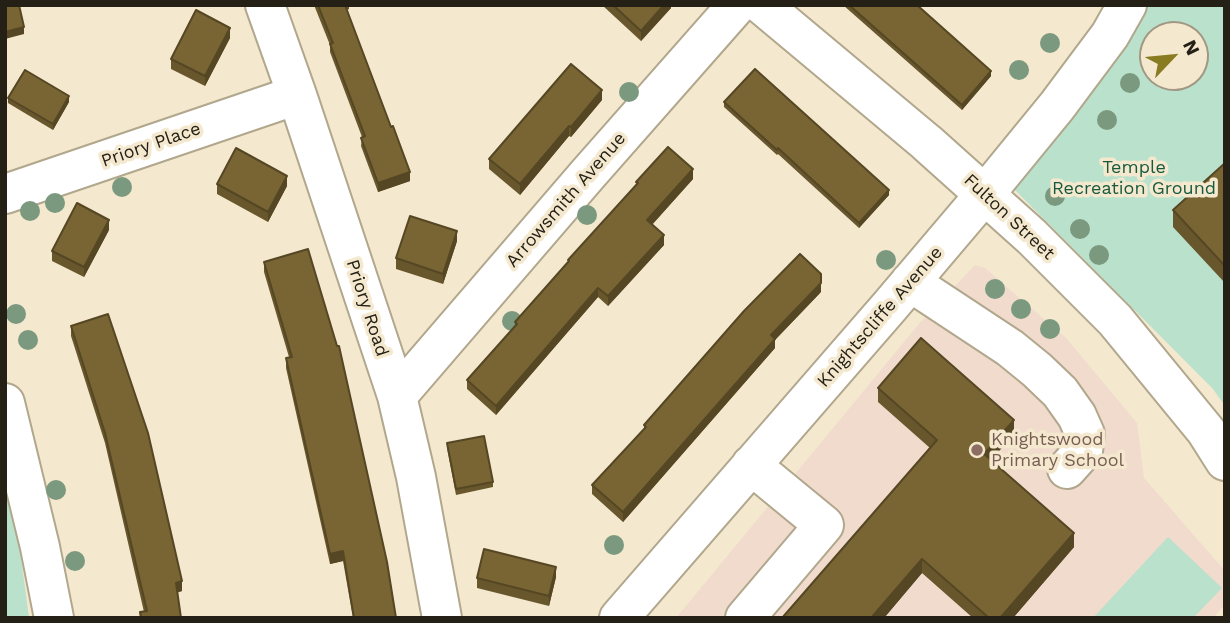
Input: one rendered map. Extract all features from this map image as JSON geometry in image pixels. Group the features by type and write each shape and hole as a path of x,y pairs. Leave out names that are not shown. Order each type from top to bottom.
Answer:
{"street":[{"name":"Priory Road","path":"265,5 397,396 416,477 442,618"},
{"name":"Arrowsmith Avenue","path":"397,396 737,5"},
{"name":"Fulton Street","path":"762,5 926,142 1032,236 1115,320 1206,431 1225,461"},
{"name":"Knightscliffe Avenue","path":"619,618 985,194 1095,56 1127,5"},
{"name":"Priory Place","path":"5,194 297,95"},
{"path":"910,282 1010,348 1060,391 1077,416 1085,434 1083,451 1067,469"},
{"path":"5,403 40,547 54,618"},
{"path":"745,618 824,525 751,465"}],"shaded area":[{"name":"Knightswood Primary School","path":"975,265 985,268 1067,339 1137,423 1144,478 1225,571 1225,604 1213,618 676,618 919,324"}],"green space":[{"name":"Temple Recreation Ground","path":"1147,5 1225,5 1225,406 1213,389 1013,188 1146,10"},
{"path":"5,488 18,535 29,618 5,618"},
{"path":"1168,537 1222,588 1193,618 1093,618"}],"building":[{"path":"5,5 19,5 24,27 5,32"},
{"path":"318,5 345,5 410,172 378,183 361,138 365,136"},
{"path":"613,5 664,5 641,31"},
{"path":"849,5 917,5 991,71 962,105"},
{"path":"196,10 230,28 205,76 171,59"},
{"path":"571,64 602,90 520,184 489,159"},
{"path":"755,69 889,190 859,223 724,102"},
{"path":"25,70 69,96 53,124 8,98"},
{"path":"668,147 693,169 647,220 664,235 608,296 598,288 496,406 467,380"},
{"path":"236,148 287,176 268,212 217,184"},
{"path":"1225,163 1225,266 1173,210"},
{"path":"77,203 109,220 84,267 52,251"},
{"path":"410,216 457,231 443,274 396,258"},
{"path":"308,249 339,346 387,562 396,618 354,618 343,551 330,554 286,358 292,357 264,262"},
{"path":"800,254 821,274 821,283 771,335 775,339 623,512 592,485 646,427 644,425 744,311"},
{"path":"108,314 148,433 182,581 176,583 181,618 141,618 140,612 147,611 105,433 71,326"},
{"path":"921,338 1014,420 984,454 1074,533 1000,618 989,618 922,559 871,618 782,618 937,440 878,388"},
{"path":"484,436 493,482 456,489 447,443"},
{"path":"484,549 556,567 549,596 477,578"}],"place":[{"name":"Knightswood Primary School","path":"977,450"}]}
